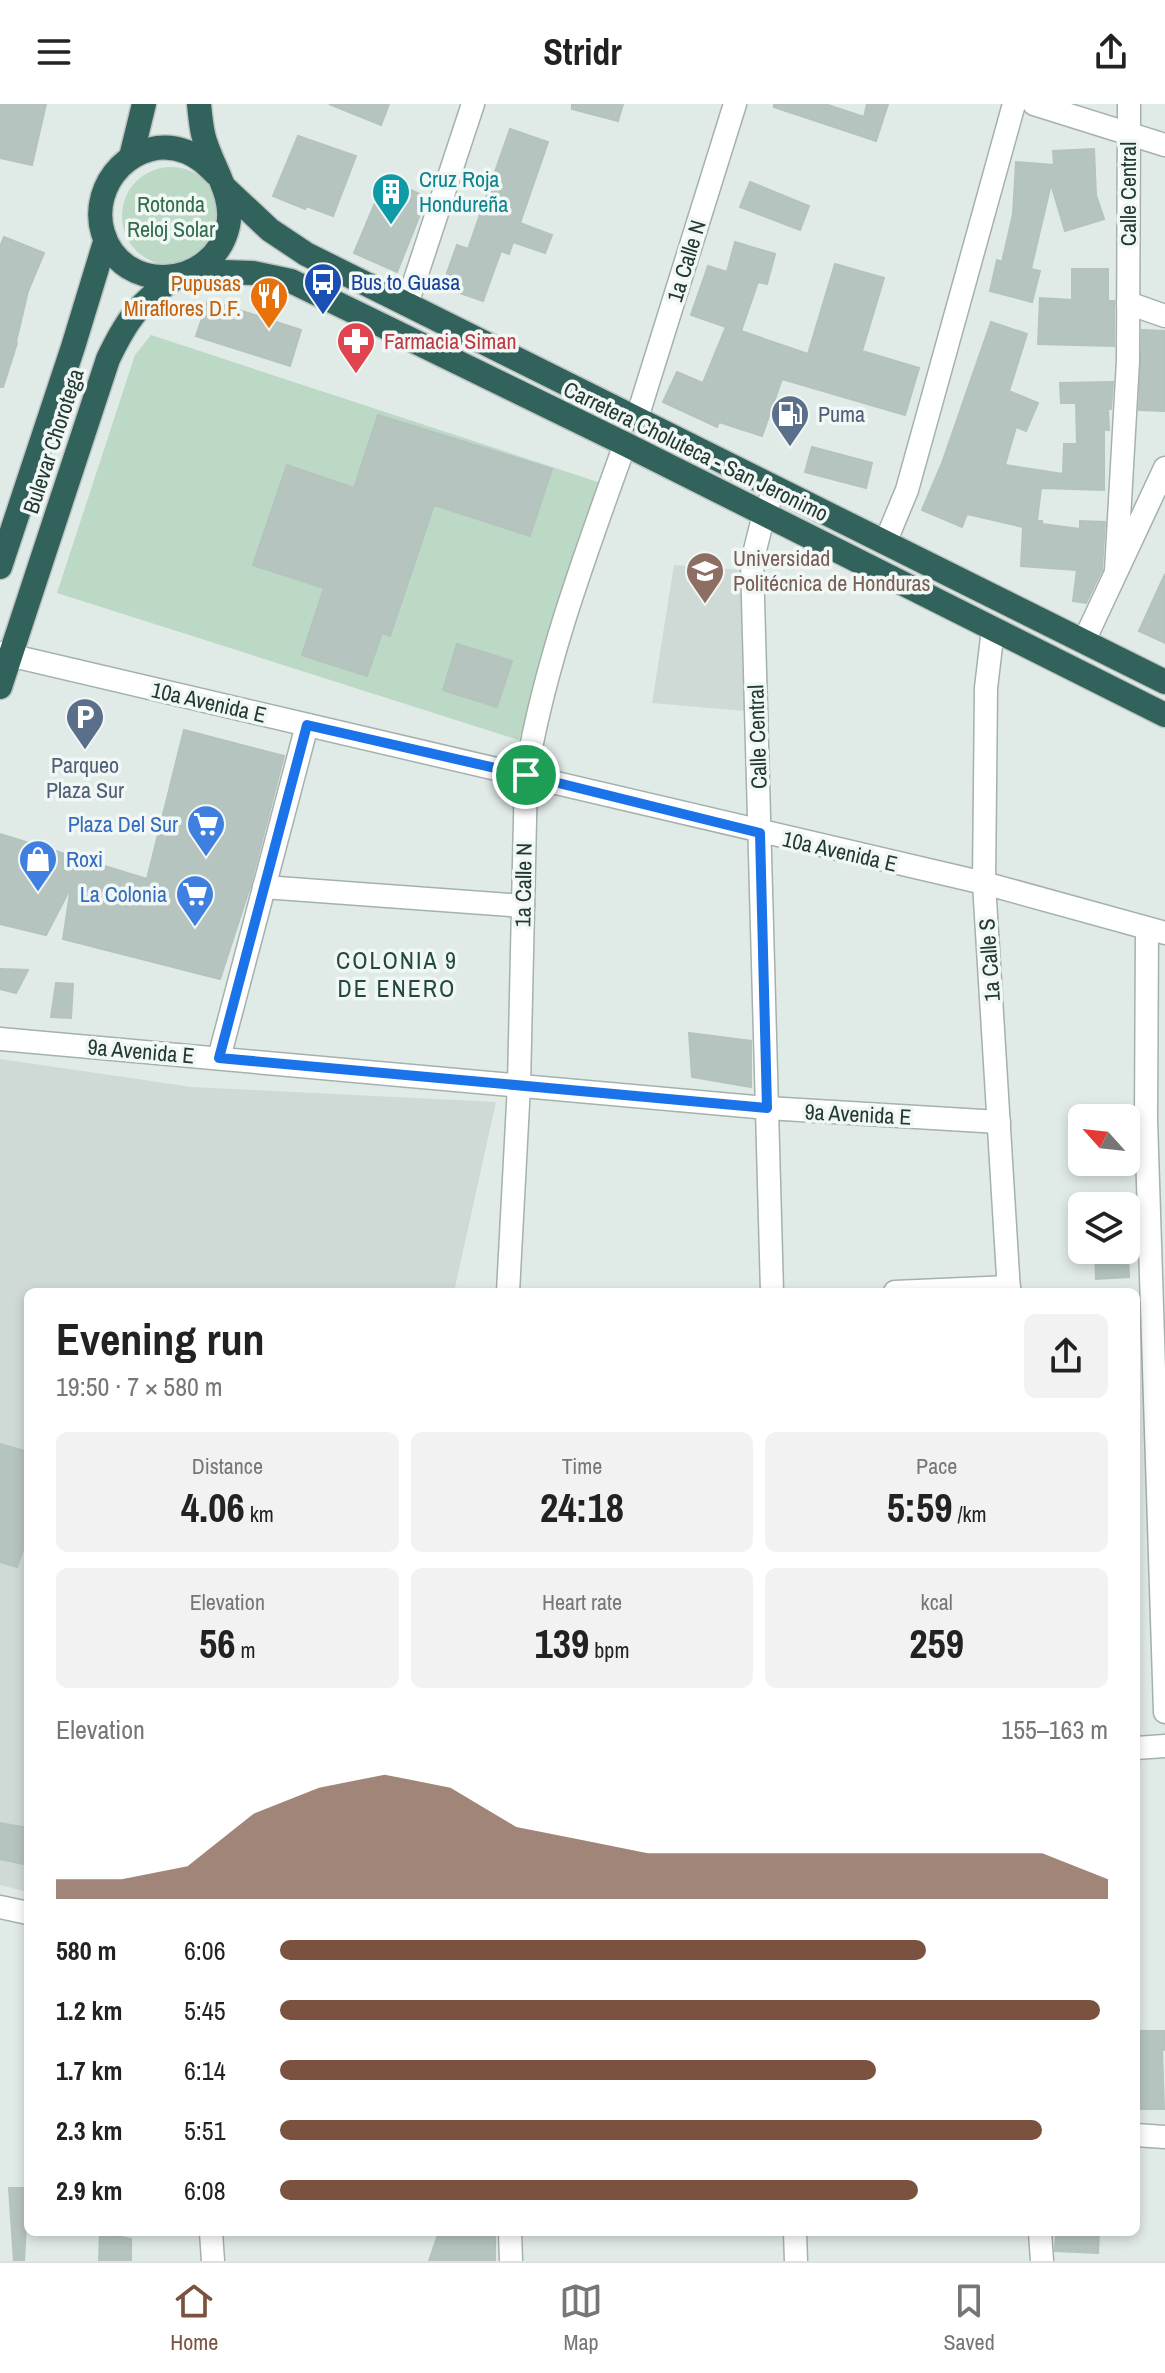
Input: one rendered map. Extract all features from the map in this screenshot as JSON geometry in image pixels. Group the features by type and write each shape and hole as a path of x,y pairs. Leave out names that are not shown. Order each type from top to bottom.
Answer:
{"highway":[{"path":"131,157 144,104"},
{"path":"199,104 203,133 229,206 228,226 221,244 209,260 184,274 154,278 134,271 117,259 105,242 100,223 102,195 116,170 131,157 148,150 167,148 186,151 203,160 220,181"},
{"name":"Carretera Choluteca - San Jeronimo","path":"220,181 270,230 306,254 1165,682"},
{"name":"Bulevar Chorotega","path":"0,567 105,242"},
{"name":"Carretera Choluteca - San Jeronimo","path":"184,274 253,273 291,281 625,444 1165,715"},
{"name":"Bulevar Chorotega","path":"0,687 5,654 108,359 124,326 145,298 184,274"}],"street":[{"path":"407,304 473,104"},
{"name":"1a Calle N","path":"637,418 735,104"},
{"path":"885,543 907,490 1014,104"},
{"path":"1034,104 1165,145"},
{"name":"Calle Central","path":"1116,571 1128,361 1129,104"},
{"path":"1128,303 1165,316"},
{"name":"1a Calle N","path":"508,1288 519,1085 526,775 534,726 574,585 625,444"},
{"path":"1084,641 1165,468"},
{"name":"Calle Central","path":"772,1288 752,562 764,514 775,489"},
{"name":"1a Calle S","path":"993,629 986,688 984,883 1009,1288"},
{"name":"10a Avenida E","path":"5,654 984,883 1156,931"},
{"path":"219,1058 307,725"},
{"path":"264,887 523,906"},
{"path":"1156,931 1146,1120 1152,1249 1153,1456 1165,1712"},
{"name":"9a Avenida E","path":"0,1039 767,1108 999,1122"},
{"path":"1140,1748 1165,1746"},
{"path":"1,1912 24,1913"},
{"path":"1140,2135 1165,2137"},
{"path":"211,2236 213,2261"},
{"path":"510,2236 511,2261"},
{"path":"795,2236 796,2261"},
{"path":"1040,2236 1042,2261"}],"shaded area":[{"name":"Universidad Politécnica de Honduras","path":"674,565 742,570 745,711 652,703"},
{"path":"0,1059 192,1087 496,1102 455,1288 24,1288 24,1891 0,1885"}],"green space":[{"name":"Rotonda Reloj Solar","path":"171,167 190,171 206,181 216,197 220,216 216,235 206,251 190,261 171,265 152,261 136,251 126,235 122,216 126,197 136,181 152,171"},
{"path":"151,335 601,483 519,740 57,593 135,355","holes":["378,415 442,436 432,512 391,635 382,633 367,676 302,655 324,588 253,565 286,466 354,488"]}],"building":[{"path":"0,104 46,104 32,165 0,158"},
{"path":"329,104 389,104 381,125"},
{"path":"572,104 623,104 618,121 572,109"},
{"path":"774,104 825,104 864,117 867,104 888,104 876,141 774,107"},
{"path":"510,129 548,142 520,223 552,235 545,253 513,242 509,254 501,251 483,301 442,287 457,245 468,249"},
{"path":"298,136 356,156 333,216 273,196"},
{"path":"1094,149 1096,195 1104,219 1065,231 1051,184 1031,269 1040,271 1032,302 990,291 997,260 1002,262 1013,214 1016,162 1054,165 1053,151"},
{"name":"Cruz Roja Hondureña","path":"385,179 427,197 397,272 354,253"},
{"path":"750,182 809,206 800,230 740,207"},
{"path":"4,237 44,253 28,291 17,343 3,387 0,387 0,247"},
{"path":"735,242 775,254 767,284 758,282 741,331 808,354 835,264 884,278 862,351 919,368 905,415 782,379 762,436 719,422 717,427 663,402 677,372 703,383 726,327 691,315 708,266 727,272"},
{"path":"1072,269 1108,269 1108,301 1114,301 1114,346 1038,344 1040,298 1072,300"},
{"path":"208,300 301,330 290,366 196,336"},
{"path":"991,322 1027,334 1009,391 1038,403 1026,431 1016,427 1005,465 1063,474 1064,444 1077,444 1076,403 1061,403 1060,383 1113,382 1111,409 1108,409 1109,430 1104,430 1104,490 1041,488 1037,521 1042,521 1042,524 1080,529 1080,521 1105,522 1102,570 1086,603 1073,601 1077,570 1021,566 1023,527 967,514 962,527 922,510 942,463"},
{"path":"1142,330 1165,331 1165,411 1139,410"},
{"path":"378,415 552,469 530,536 434,505 390,636 382,633 367,676 302,655 324,588 253,565 287,465 354,488"},
{"path":"812,447 872,463 866,488 805,472"},
{"path":"1165,574 1165,643 1139,631"},
{"path":"457,644 512,661 497,707 443,690"},
{"name":"Plaza Del Sur","path":"184,730 284,756 250,887 220,979 63,939 71,887 46,935 0,924 0,834 147,879"},
{"path":"0,969 28,970 16,993 0,989"},
{"path":"56,983 73,984 71,1018 51,1017"},
{"path":"689,1033 751,1041 751,1087 692,1077"},
{"path":"1095,1264 1129,1264 1129,1277 1096,1279"},
{"path":"0,1444 24,1451 24,1547 17,1567 0,1562"},
{"path":"0,1823 24,1827 24,1864 0,1859"},
{"path":"1140,2031 1165,2031 1165,2050 1162,2050 1164,2109 1140,2109"},
{"path":"9,2188 24,2188 24,2261 14,2261"},
{"path":"100,2236 131,2239 131,2261 99,2261"},
{"path":"438,2236 495,2236 495,2261 429,2261"},
{"path":"1056,2236 1099,2236 1098,2253 1055,2251"}],"place":[{"name":"Cruz Roja Hondureña","path":"391,226"},
{"name":"Bus to Guasa","path":"323,316"},
{"name":"Pupusas Miraflores D.F.","path":"269,330"},
{"name":"Farmacia Siman","path":"356,375"},
{"name":"Puma","path":"790,448"},
{"name":"Universidad Politécnica de Honduras","path":"705,605"},
{"name":"Parqueo Plaza Sur","path":"85,751"},
{"name":"Plaza Del Sur","path":"206,858"},
{"name":"Roxi","path":"38,893"},
{"name":"La Colonia","path":"195,928"}],"district":[{"name":"COLONIA 9 DE ENERO","path":"397,975"}],"route":[{"path":"307,725 526,775 760,833 767,1108 219,1058 307,725"}]}
